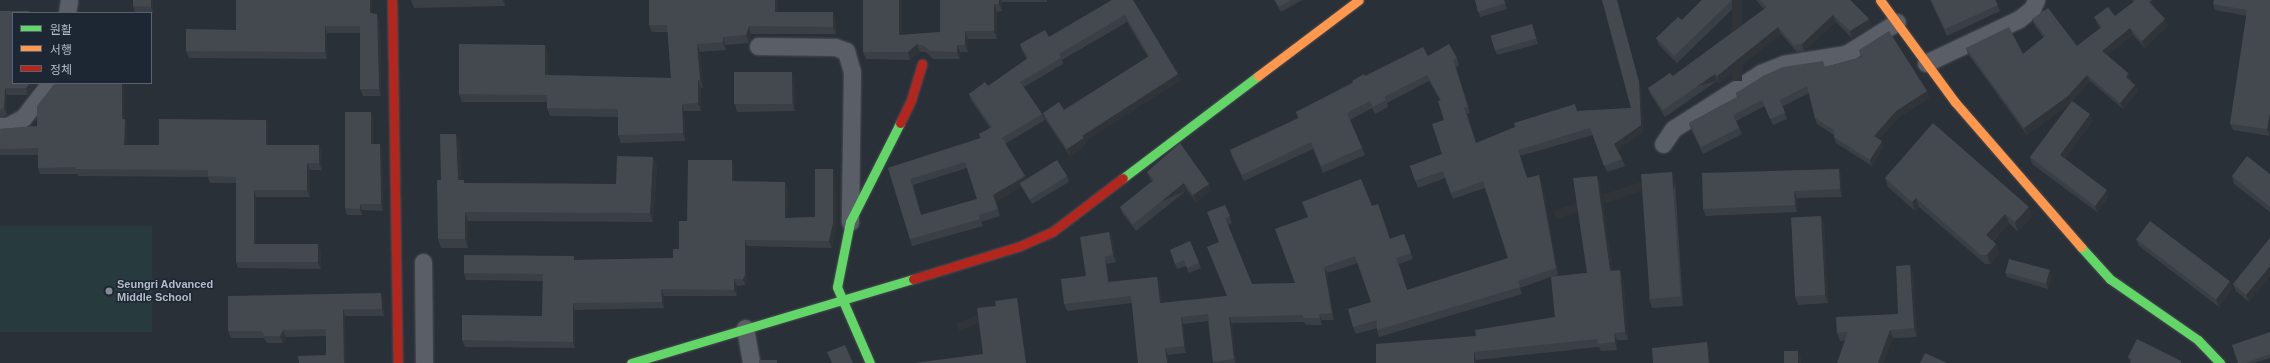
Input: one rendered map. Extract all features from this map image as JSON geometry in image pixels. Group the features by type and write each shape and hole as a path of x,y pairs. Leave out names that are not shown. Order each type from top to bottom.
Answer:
{"street":[{"path":"67,12 69,0"},
{"path":"392,0 398,363"},
{"path":"631,363 1020,246 1052,232 1359,0"},
{"path":"1926,63 2019,19 2032,9 2036,0"},
{"path":"1882,1 1926,63 2029,189 2110,279 2198,340 2220,363"},
{"path":"1663,144 1673,129 1761,73 1783,64 1846,54 1897,22"},
{"path":"758,46 835,47 846,44 852,72 850,222 837,287 870,363"},
{"path":"850,222 867,192 912,100 922,64"},
{"path":"0,126 8,126 22,118 49,84"},
{"path":"423,262 424,363"},
{"path":"745,328 751,363"}],"green space":[{"path":"0,226 152,226 152,332 0,332"}],"building":[{"path":"133,0 151,0 151,7 133,6"},
{"path":"236,0 370,0 370,13 377,14 379,89 360,89 360,26 325,26 325,52 186,51 186,29 236,30"},
{"path":"649,0 775,0 775,12 833,12 833,27 749,26 746,35 723,37 723,42 697,44 700,80 698,80 698,103 682,104 683,133 618,135 618,109 547,108 547,95 459,94 459,44 545,45 545,75 671,78 667,25 649,25"},
{"path":"863,0 899,0 899,35 940,32 940,0 999,0 999,4 994,4 994,31 965,31 965,45 957,45 957,52 930,51 923,45 917,44 908,52 863,52"},
{"path":"1112,0 1133,0 1178,74 1082,136 1084,138 1067,149 1043,113 1059,102 1064,110 1149,56 1125,15 1059,54 1061,58 1020,82 1042,114 1002,138 1025,176 993,195 998,209 979,215 980,219 910,239 888,168 981,138 979,134 992,127 969,94 985,82 988,86 1028,58 1020,44 1045,30 1049,37","holes":["965,162 977,199 921,215 910,179"]},
{"path":"1275,0 1291,0 1279,7"},
{"path":"1475,0 1504,0 1505,3 1478,12"},
{"path":"1602,0 1617,0 1639,82 1641,125 1614,144 1622,159 1604,166 1590,128 1518,150 1527,178 1539,175 1556,268 1518,281 1520,287 1377,330 1377,320 1353,327 1348,309 1371,302 1355,256 1324,267 1332,313 1319,314 1320,318 1303,318 1303,315 1229,317 1234,359 1213,362 1208,314 1181,317 1184,346 1165,348 1167,363 1138,363 1131,296 1064,304 1061,279 1086,276 1080,237 1109,232 1113,255 1105,257 1108,282 1157,277 1160,303 1227,296 1207,247 1219,242 1207,212 1225,205 1230,216 1225,218 1252,284 1295,283 1275,229 1308,217 1302,202 1361,179 1372,206 1378,204 1390,239 1404,234 1411,253 1396,258 1407,290 1508,258 1483,181 1451,193 1443,171 1415,181 1410,166 1442,154 1432,124 1444,120 1438,101 1441,100 1427,75 1384,97 1386,100 1373,107 1370,101 1347,113 1362,148 1321,166 1311,142 1242,175 1230,150 1299,118 1296,112 1353,83 1352,81 1364,74 1365,76 1423,47 1428,56 1449,44 1457,58 1453,60 1468,107 1464,108 1476,143 1515,127 1514,123 1575,104 1577,111 1631,108"},
{"path":"1702,0 1732,0 1674,56 1656,38 1678,17 1682,20"},
{"path":"1760,0 1850,0 1869,19 1850,31 1833,15 1802,44 1794,45 1778,27 1717,76 1715,74 1663,110 1648,88 1670,73 1673,76 1767,7"},
{"path":"1931,0 1995,0 1998,5 1945,29"},
{"path":"2134,0 2152,0 2149,2 2165,19 2142,41 2130,28 2102,51 2128,73 2126,77 2135,85 2120,103 2087,75 2068,96 2024,128 1966,48 2009,27 2023,54 2045,36 2032,19 2048,8 2077,46 2102,27 2094,17 2108,7 2115,16 2135,1"},
{"path":"2214,0 2270,0 2270,112 2267,129 2230,124 2247,10 2213,4"},
{"path":"0,11 29,11 12,12 12,84 29,84 26,88 5,88 4,108 0,110"},
{"path":"1532,24 1536,38 1495,50 1491,36"},
{"path":"1889,31 1927,91 1896,111 1874,136 1882,141 1870,160 1834,137 1834,130 1815,118 1807,86 1780,100 1785,113 1770,119 1762,100 1733,115 1739,128 1701,147 1689,123 1738,97 1736,93 1763,76 1783,67 1823,61 1825,67 1862,57 1859,50"},
{"path":"734,72 792,72 792,104 734,104"},
{"path":"54,84 122,84 122,119 125,119 124,145 159,145 159,119 266,120 266,145 319,145 319,163 307,163 307,190 254,190 254,244 318,244 318,262 236,262 236,177 208,176 208,170 76,169 76,167 38,168 38,148 0,149 0,129 37,126 37,106"},
{"path":"2072,101 2090,114 2060,155 2107,190 2095,206 2030,157"},
{"path":"345,112 371,112 371,144 380,144 381,204 360,204 360,209 345,208"},
{"path":"1933,123 2029,207 2015,222 2005,214 1986,235 1996,244 1987,255 1981,255 1916,198 1912,202 1885,178"},
{"path":"440,134 456,134 458,180 464,180 464,183 616,184 617,156 653,157 650,213 465,212 465,239 438,239 437,180 441,180"},
{"path":"1180,143 1209,184 1193,195 1184,183 1133,224 1120,207 1154,180 1147,172"},
{"path":"2247,156 2270,174 2270,207 2232,176"},
{"path":"688,160 732,160 732,181 785,182 785,218 815,217 815,169 833,169 833,223 829,241 745,240 745,275 743,279 734,279 734,290 661,289 662,302 573,303 573,342 462,340 462,315 542,316 543,274 464,273 464,255 574,256 574,260 673,258 673,249 679,249 679,221 687,221"},
{"path":"1057,160 1067,176 1030,199 1020,183"},
{"path":"1839,169 1840,189 1794,191 1795,205 1703,209 1702,173"},
{"path":"1672,172 1681,297 1650,299 1641,174"},
{"path":"1597,176 1610,271 1620,270 1625,332 1614,333 1615,342 1598,344 1597,339 1474,352 1474,363 1376,363 1376,344 1476,336 1475,330 1555,317 1551,277 1587,273 1573,178"},
{"path":"1821,216 1825,295 1795,296 1791,218"},
{"path":"2150,221 2230,281 2216,300 2136,239"},
{"path":"2270,238 2270,266 2246,295 2233,284"},
{"path":"1190,241 1199,263 1187,268 1184,260 1175,264 1170,250"},
{"path":"2009,259 2050,270 2046,283 2005,273"},
{"path":"1910,265 1914,328 1890,330 1878,363 1837,363 1848,332 1837,333 1836,317 1898,314 1896,266"},
{"path":"381,293 382,309 343,309 344,363 299,363 298,356 326,355 326,329 283,330 280,336 265,336 261,331 228,331 228,296"},
{"path":"1017,298 1026,363 914,363 983,354 977,308 996,306 995,301"},
{"path":"2270,332 2270,354 2245,363 2238,363 2232,345"},
{"path":"2137,339 2181,361 2181,363 2130,363 2132,359 2128,357"},
{"path":"1707,342 1709,363 1653,363 1652,348"},
{"path":"845,345 853,363 832,363 827,352"},
{"path":"1784,351 1798,351 1798,363 1784,363"},
{"path":"1925,353 1947,363 1920,363"},
{"path":"759,360 777,360 777,363 759,363"}],"traffic: fast":[{"path":"1123,178 1258,76"},
{"path":"870,363 837,287 850,222 900,123"},
{"path":"2081,247 2110,279 2198,340 2220,363"},
{"path":"631,363 913,279"}],"traffic: slow":[{"path":"1258,76 1359,0"},
{"path":"1880,0 1955,102 2081,247"}],"traffic: jam":[{"path":"392,0 398,363"},
{"path":"900,123 911,100 922,64"},
{"path":"913,279 1020,246 1052,232 1123,178"}],"place":[{"name":"Seungri Advanced Middle School","path":"109,291"}]}
